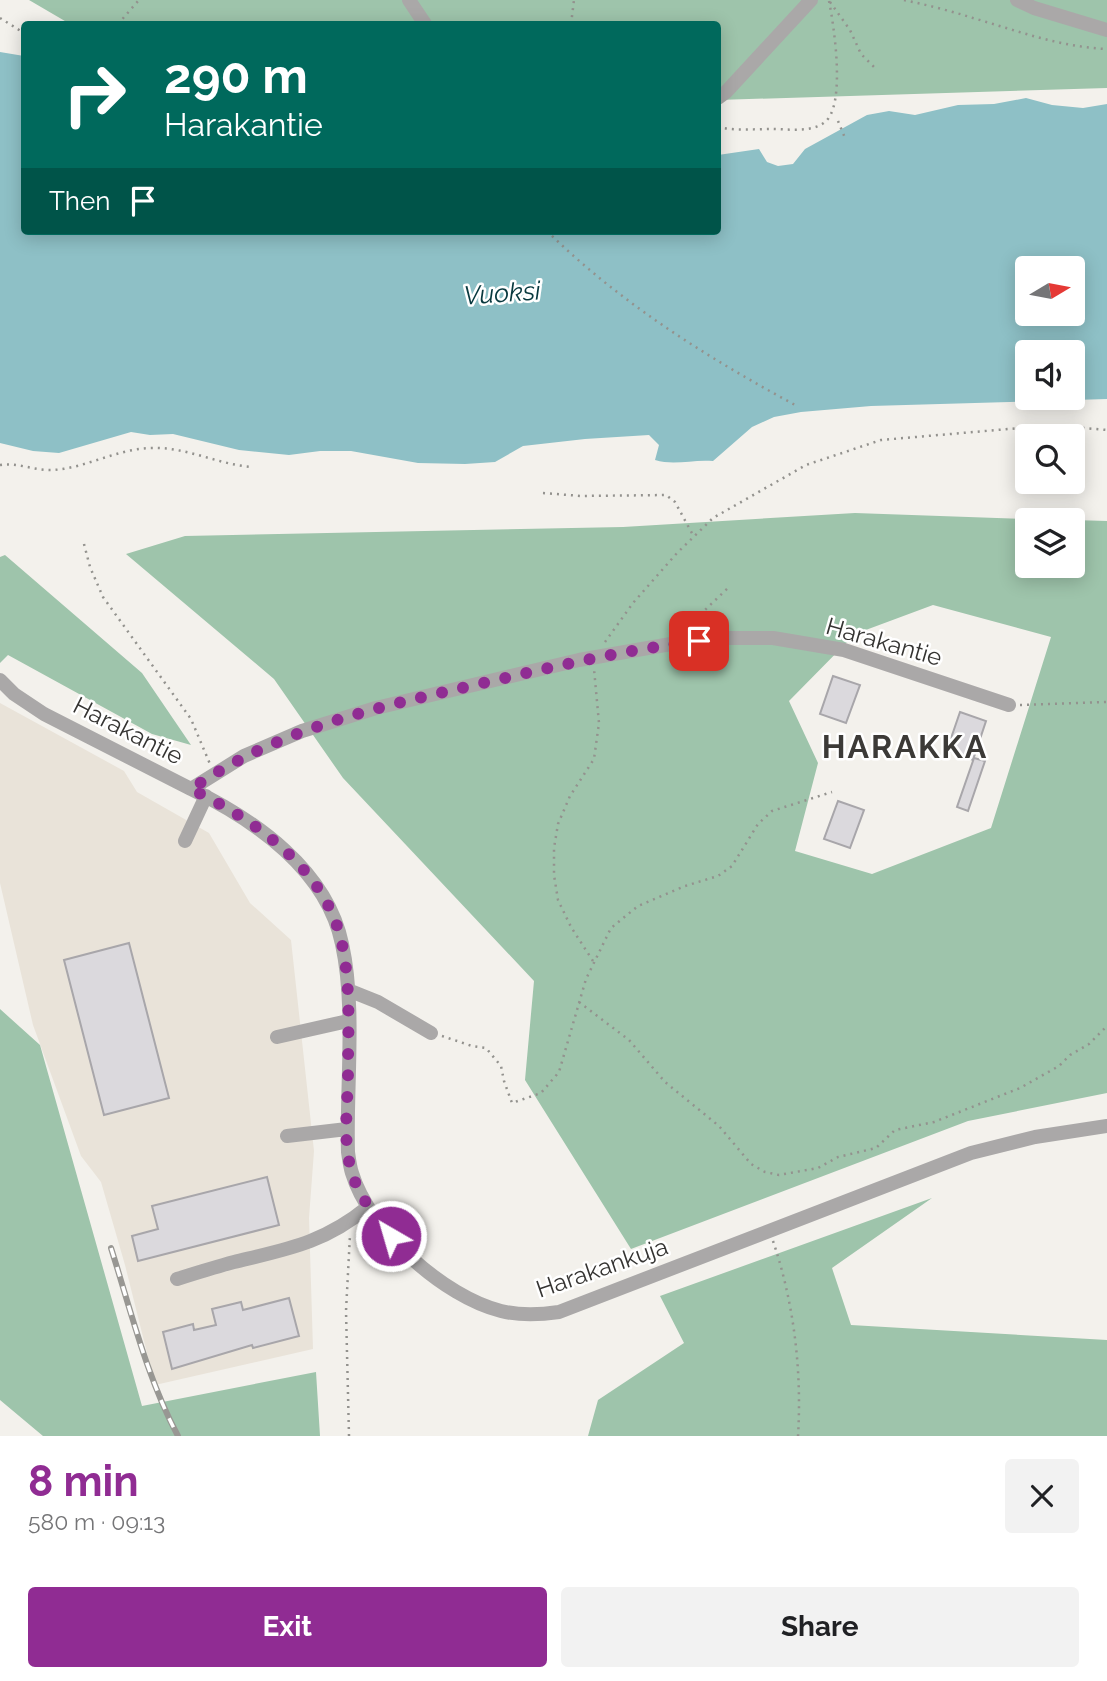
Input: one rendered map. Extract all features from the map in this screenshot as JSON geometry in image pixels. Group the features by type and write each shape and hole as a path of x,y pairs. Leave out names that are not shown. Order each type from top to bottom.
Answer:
{"street":[{"path":"410,0 423,21"},
{"path":"721,96 811,0"},
{"path":"1017,0 1034,8 1107,30"},
{"name":"Harakantie","path":"0,680 14,694 44,714 191,789 244,756 302,731 364,712 593,658 671,644 726,638 773,638 844,650 1009,705"},
{"name":"Harakankuja","path":"191,789 266,833 313,882 330,910 342,943 348,990 348,1129 352,1174 368,1207 412,1260 438,1281 473,1301 500,1311 532,1316 559,1312 971,1153 1035,1137 1107,1126"},
{"path":"185,841 206,796"},
{"path":"348,990 378,1002 431,1033"},
{"path":"277,1037 348,1021"},
{"path":"286,1136 348,1129"},
{"path":"177,1279 233,1262 285,1251 320,1239 351,1222 368,1207"}],"path":[{"path":"121,21 139,0"},
{"path":"571,21 574,0"},
{"path":"829,0 850,30 861,54 876,69"},
{"path":"721,127 813,128 826,122 836,101 833,23 829,0"},
{"path":"904,0 1045,40 1107,49"},
{"path":"0,18 21,31"},
{"path":"838,121 845,138"},
{"path":"552,235 656,321 743,377 797,407"},
{"path":"593,961 571,927 558,900 554,848 558,824 570,796 594,759 598,723 593,658 633,603 694,537 713,518 806,465 881,440 1060,426 1107,430"},
{"path":"0,465 50,471 77,466 113,454 153,448 253,467"},
{"path":"542,493 581,496 666,495 675,502 694,537"},
{"path":"84,544 90,567 103,597 191,719 214,773"},
{"path":"671,644 729,587"},
{"path":"1009,705 1107,702"},
{"path":"431,1033 486,1048 501,1066 512,1102 541,1093 559,1072 593,961 611,929 638,906 685,886 718,876 732,866 758,824 772,811 832,792"},
{"path":"579,1002 629,1040 665,1082 719,1126 751,1164 765,1172 779,1175 818,1168 838,1157 876,1148 894,1130 934,1122 1020,1088 1059,1066 1070,1055 1089,1044 1107,1026"},
{"path":"349,1436 346,1311 351,1222"},
{"path":"769,1232 780,1263 795,1342 800,1390 799,1436"}],"shaded area":[{"path":"0,703 124,771 137,792 209,833 250,903 291,940 314,1151 309,1218 313,1349 155,1385 101,1182 81,1156 33,1025 0,883"}],"green space":[{"path":"29,0 1107,0 1107,88 721,100 721,21 65,21"},
{"path":"855,513 1015,519 1015,578 1085,578 1085,520 1107,521 1107,1093 968,1121 631,1249 525,1080 534,981 343,778 274,679 126,554 185,536 623,527","holes":["933,605 1051,637 991,828 872,874 795,851 818,763 789,701 855,634"]},
{"path":"5,555 142,673 191,745 152,734 8,655 0,663 0,557"},
{"path":"0,1009 40,1045 142,1406 316,1372 320,1436 43,1436 0,1400"},
{"path":"932,1198 832,1268 851,1325 1107,1340 1107,1436 588,1436 598,1400 684,1343 660,1296"}],"water":[{"name":"Vuoksi","path":"0,52 21,56 21,235 721,235 721,155 759,149 767,162 778,166 793,164 805,149 867,115 889,111 915,115 958,105 994,104 1026,98 1052,105 1083,108 1107,104 1107,399 1085,400 1085,340 1015,340 1015,402 871,406 774,417 752,427 713,461 655,460 659,445 649,435 523,446 495,462 465,464 418,463 351,451 289,455 239,450 173,434 131,432 59,453 33,451 0,443"}],"building":[{"path":"833,676 860,685 846,723 820,714"},
{"path":"960,712 986,721 973,760 947,750"},
{"path":"974,758 985,761 968,811 957,807"},
{"path":"838,801 864,810 850,848 824,839"},
{"path":"129,943 169,1098 104,1115 64,960"},
{"path":"267,1177 279,1225 138,1261 132,1236 158,1229 152,1206"},
{"path":"289,1298 299,1336 253,1348 252,1345 172,1369 163,1332 193,1324 194,1330 216,1325 212,1309 241,1302 243,1310"}],"railway":[{"path":"111,1248 148,1368 178,1436"}],"district":[{"name":"HARAKKA","path":"905,747"}],"route":[{"path":"391,1236 368,1207 352,1174 348,1152 348,990 342,943 330,910 313,882 266,833 191,789 244,756 302,731 376,708 579,660 699,641"}]}
